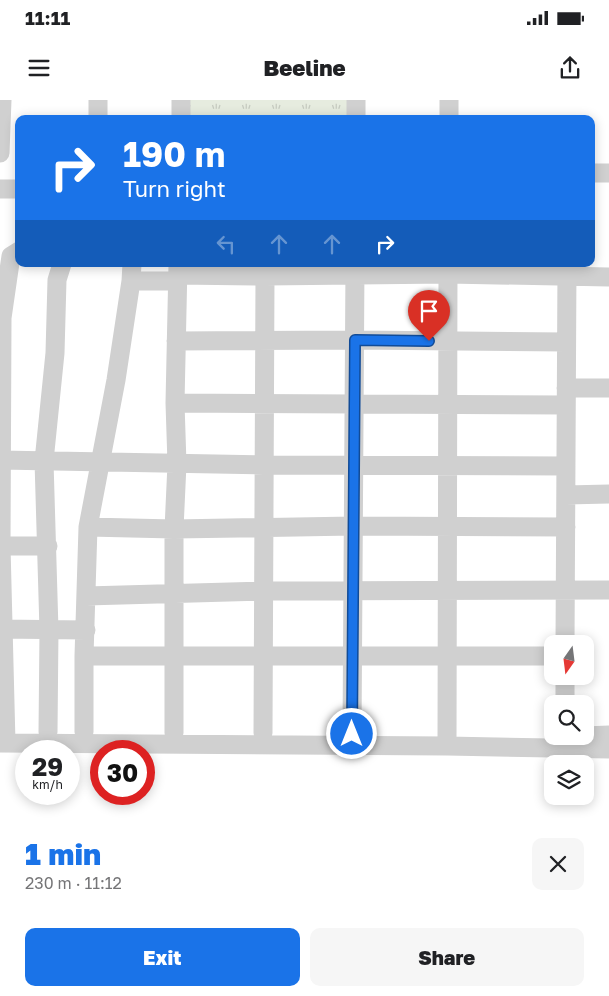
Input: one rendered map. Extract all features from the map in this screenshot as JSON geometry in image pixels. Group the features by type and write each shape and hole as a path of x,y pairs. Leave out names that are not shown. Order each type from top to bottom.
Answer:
{"street":[{"path":"0,153 2,100"},
{"path":"98,100 98,115"},
{"path":"181,100 181,115"},
{"path":"356,100 356,115"},
{"path":"449,100 449,115"},
{"path":"595,173 609,173"},
{"path":"0,189 15,189"},
{"path":"3,737 1,629 2,318 11,256 15,254"},
{"path":"48,732 50,630 44,461 55,353 58,280 61,267"},
{"path":"352,734 355,269"},
{"path":"84,732 88,527 101,461 131,272 265,276 355,269 567,270 609,277"},
{"path":"447,740 448,269"},
{"path":"565,635 567,270"},
{"path":"174,733 177,273"},
{"path":"263,733 265,276"},
{"path":"176,342 355,340 566,342"},
{"path":"175,403 448,404 566,396 609,388"},
{"path":"1,460 264,465 566,466"},
{"path":"566,495 609,494"},
{"path":"88,527 174,529 354,526 566,527"},
{"path":"1,546 48,546"},
{"path":"86,596 264,591 609,590"},
{"path":"1,629 86,630"},
{"path":"84,656 544,656"},
{"path":"3,737 48,732 263,733 352,734 447,740"},
{"path":"594,736 609,735"},
{"path":"3,737 544,740"},
{"path":"588,745 609,749"}],"green space":[{"path":"187,100 356,100 356,115 187,115"}],"route":[{"path":"352,734 355,340 429,341"}]}
